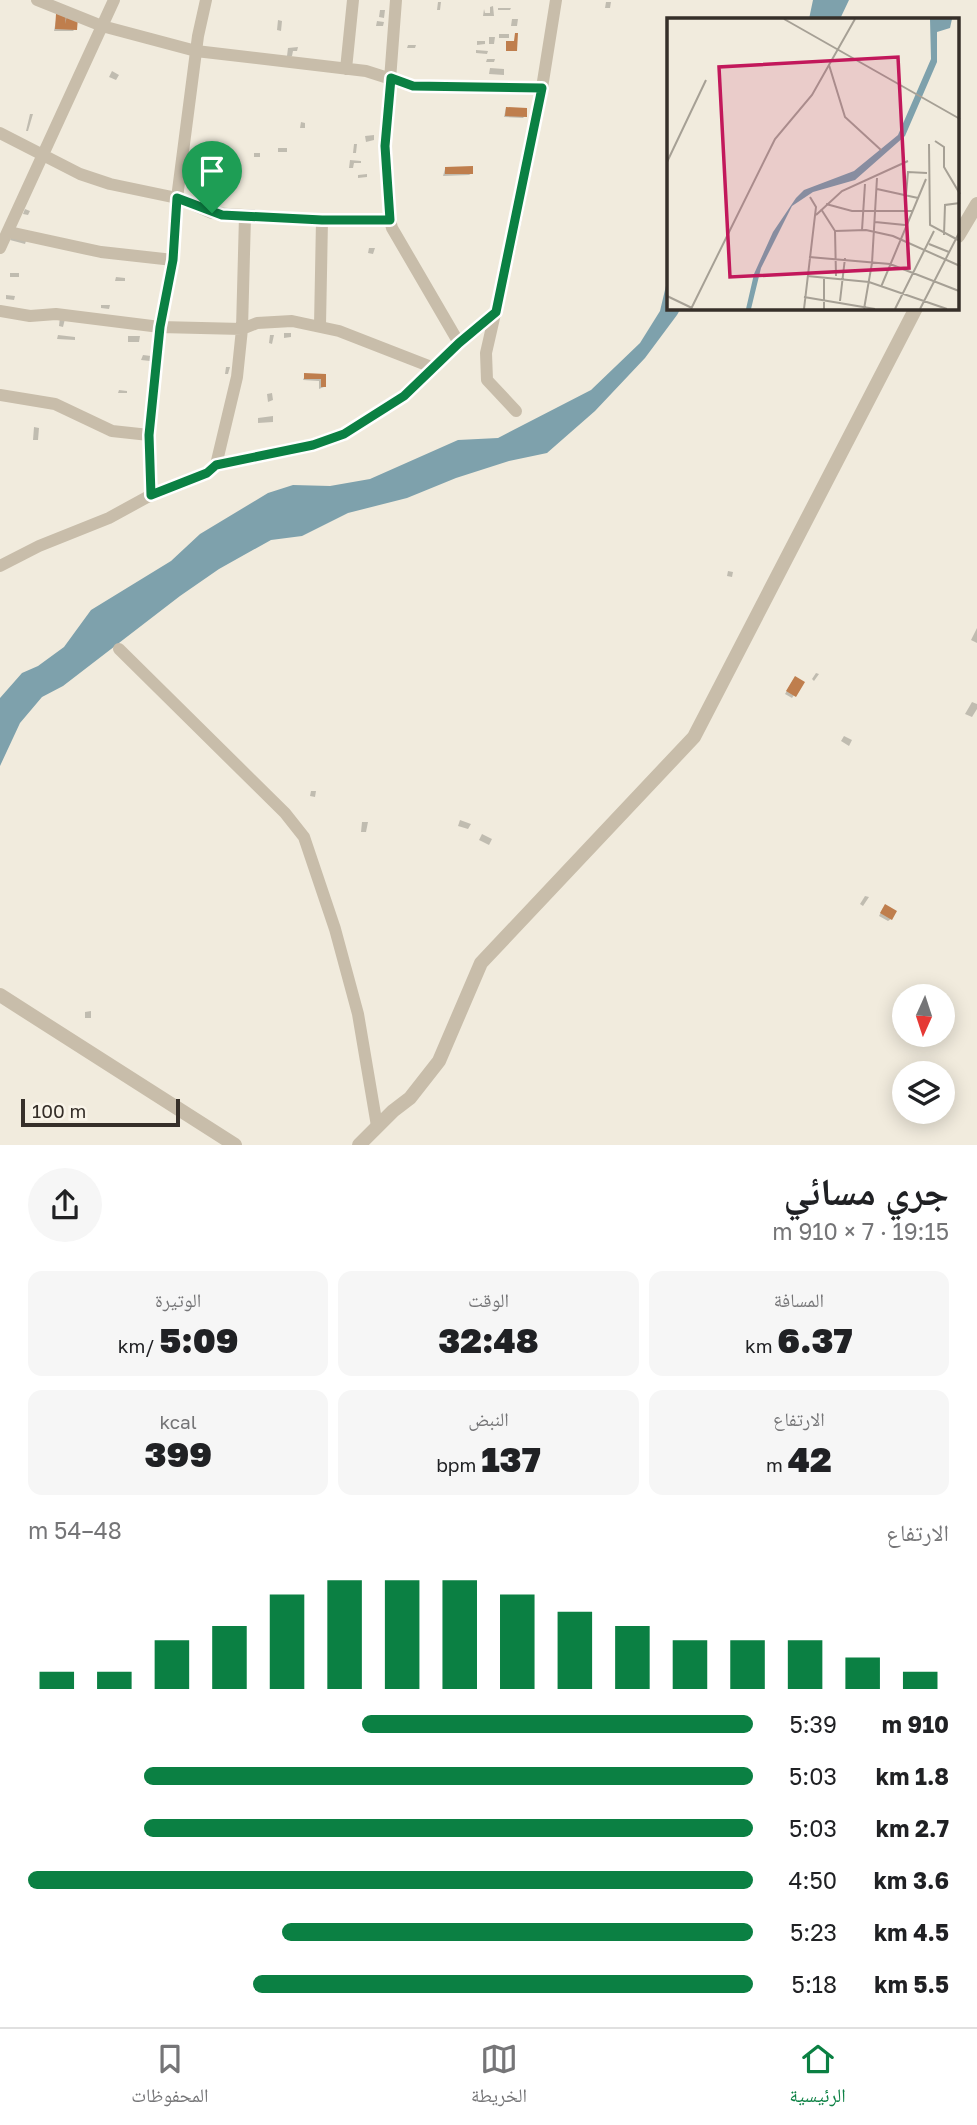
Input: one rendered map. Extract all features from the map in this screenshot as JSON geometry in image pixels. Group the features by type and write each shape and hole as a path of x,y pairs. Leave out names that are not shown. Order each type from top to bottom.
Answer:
{"street":[{"path":"37,0 102,26 196,51 366,71 413,86 542,88"},
{"path":"0,248 114,0"},
{"path":"151,495 149,435 160,327 173,260 177,198 196,51 206,0"},
{"path":"346,69 353,0"},
{"path":"396,0 385,146 390,220 392,228 459,343"},
{"path":"516,411 487,380 486,353 542,88 556,0"},
{"path":"0,132 80,174 110,184 177,198 212,213 322,220 390,220"},
{"path":"960,233 977,204"},
{"path":"216,465 237,385 242,329 245,216"},
{"path":"320,326 322,220"},
{"path":"9,232 101,252 173,260"},
{"path":"359,1145 410,1098 439,1061 481,963 694,737 915,310"},
{"path":"0,311 30,316 56,314 160,327 242,329 257,323 292,321 339,331 434,368"},
{"path":"0,566 39,546 109,518 151,495 207,473 216,465 313,445 344,434 404,396 496,312"},
{"path":"0,395 55,404 112,431 149,435"},
{"path":"120,649 285,813 304,837 335,929 358,1013 377,1126"},
{"path":"0,995 231,1142"}],"water":[{"path":"813,0 849,0 840,18 809,18"},
{"path":"667,281 667,310 680,310 677,315 645,358 595,411 547,453 509,461 407,498 348,513 302,536 271,540 219,569 63,686 42,697 20,723 0,766 0,698 22,673 38,666 64,647 91,610 171,561 200,534 268,493 293,485 330,486 370,479 458,440 498,438 591,390 640,343 660,311"}],"building":[{"path":"56,14 66,14 65,24 67,16 78,17 77,30 55,29"},
{"path":"515,33 518,33 517,51 506,51 506,41 514,41"},
{"path":"506,107 527,108 527,117 505,116"},
{"path":"473,166 473,174 445,174 445,167"},
{"path":"304,373 326,374 326,387 321,387 321,379 304,379"},
{"path":"795,676 805,682 796,697 786,691"},
{"path":"885,904 897,911 892,920 880,913"}],"route":[{"path":"391,78 413,86 542,88 496,312 404,396 344,434 313,445 216,465 207,473 151,495 149,435 160,327 173,260 177,198 212,213 322,220 390,220 385,146 391,78"}]}
